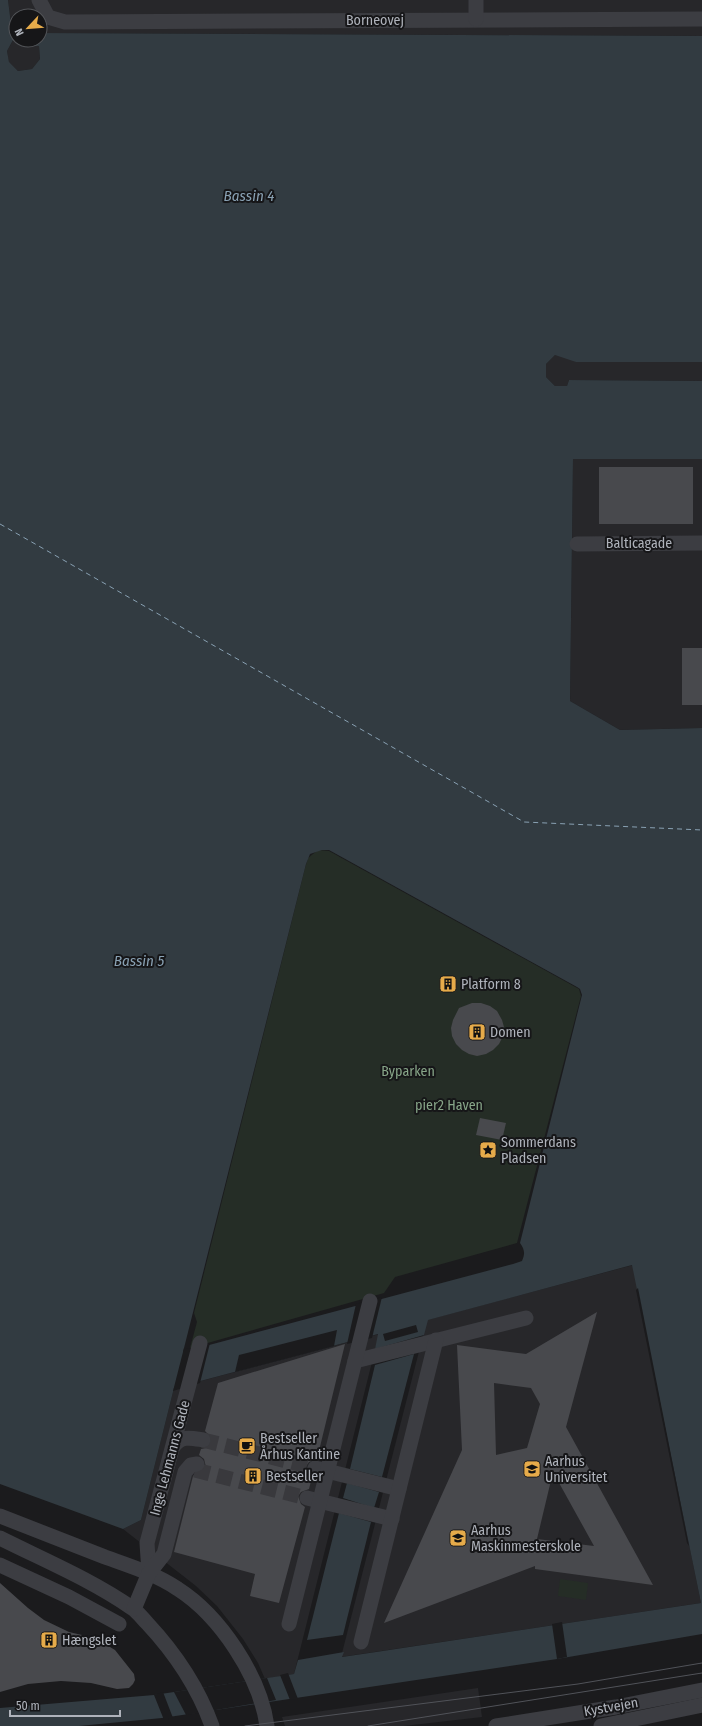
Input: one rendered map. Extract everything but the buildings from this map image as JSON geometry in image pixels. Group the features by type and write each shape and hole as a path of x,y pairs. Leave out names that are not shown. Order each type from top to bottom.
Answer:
{"street":[{"name":"Borneovej","path":"39,0 48,16 65,22 702,19"},
{"path":"476,0 476,20"},
{"name":"Balticagade","path":"577,544 702,543"},
{"path":"290,1624 313,1500 355,1361 370,1301"},
{"path":"355,1361 526,1318"},
{"path":"361,1642 436,1340"},
{"name":"Inge Lehmanns Gade","path":"149,1574 147,1543 200,1343"},
{"path":"173,1447 177,1441 186,1437 202,1444"},
{"name":"Inge Lehmanns Gade","path":"134,1609 149,1574 164,1554 184,1472 193,1467"},
{"path":"321,1470 399,1489"},
{"path":"313,1500 392,1519"},
{"path":"0,1516 149,1574 178,1589 209,1616 235,1649 252,1680 262,1704 267,1726"},
{"path":"0,1538 101,1588 134,1609 170,1650 195,1688 209,1719"},
{"path":"0,1565 69,1596 119,1624"},
{"name":"Kystvejen","path":"496,1726 616,1707 702,1690"},
{"name":"Kystvejen","path":"601,1726 702,1706"}],"shaded area":[{"path":"8,0 702,0 702,36 48,33 48,8 9,8"},
{"path":"9,48 39,48 40,59 32,69 18,71 9,63 7,51"},
{"path":"555,355 569,356 576,362 702,362 702,381 569,380 567,386 555,386 546,377 546,364"},
{"path":"573,459 702,459 702,728 620,730 570,701"},
{"name":"Aarhus Universitet","path":"633,1265 701,1603 341,1657 427,1320"},
{"path":"379,1334 294,1674 265,1679 258,1663 243,1639 217,1606 196,1586 123,1529 141,1520 174,1388"},
{"path":"478,1688 482,1717 404,1726 285,1726 282,1717"}],"green space":[{"name":"Byparken","path":"318,850 329,851 579,989 581,996 517,1243 395,1277 384,1293 190,1348 197,1322 194,1313 305,868 308,858"},
{"path":"560,1579 588,1583 586,1600 558,1596"}],"water":[{"path":"0,0 8,0 9,48 7,51 9,62 18,71 32,69 40,59 39,48 48,48 48,33 702,36 702,362 576,362 555,355 546,364 546,377 555,386 567,386 569,380 702,381 702,459 573,459 570,701 620,730 702,728 702,1634 557,1659 162,1718 79,1726 0,1726 0,1708 154,1695 294,1674 298,1660 344,1652 342,1657 701,1603 632,1265 428,1320 424,1335 375,1349 378,1334 174,1388 141,1520 123,1529 0,1484","holes":["322,850 329,850 580,989 582,995 520,1243 524,1250 522,1261 183,1352 306,864 310,854"]},
{"path":"414,1354 382,1477 350,1469 375,1365"},
{"path":"347,1483 379,1492 374,1508 343,1498"},
{"path":"339,1513 371,1522 343,1635 307,1640"}],"pier":[{"path":"638,1288 689,1546 687,1543 636,1290"},
{"path":"382,1297 372,1338 347,1344 356,1304"},
{"path":"416,1325 418,1332 385,1341 383,1334"},
{"path":"337,1330 334,1346 235,1372 239,1355"},
{"path":"210,1343 200,1383 173,1391 184,1348 186,1349"},
{"path":"562,1622 567,1657 557,1659 552,1624"},
{"path":"288,1673 298,1699 290,1700 280,1675"},
{"path":"267,1678 276,1700 186,1715 174,1692"},
{"path":"163,1692 173,1718 164,1720 154,1695"}],"ferry route":[{"path":"0,524 524,822 702,830"}],"tunnel":[{"path":"203,1440 315,1468"},
{"path":"195,1470 307,1498"}],"tram line":[{"path":"245,1726 578,1684 702,1663"},
{"path":"368,1726 702,1673"}],"place":[{"name":"Platform 8","path":"448,984"},
{"name":"Domen","path":"477,1032"},
{"name":"Sommerdans Pladsen","path":"488,1150"},
{"name":"Bestseller Århus Kantine","path":"247,1446"},
{"name":"Aarhus Universitet","path":"532,1469"},
{"name":"Bestseller","path":"253,1476"},
{"name":"Aarhus Maskinmesterskole","path":"458,1538"},
{"name":"Hængslet","path":"49,1640"}],"water label":[{"name":"Bassin 4","path":"249,196"},
{"name":"Bassin 5","path":"139,961"}],"park label":[{"name":"pier2 Haven","path":"449,1105"}]}
